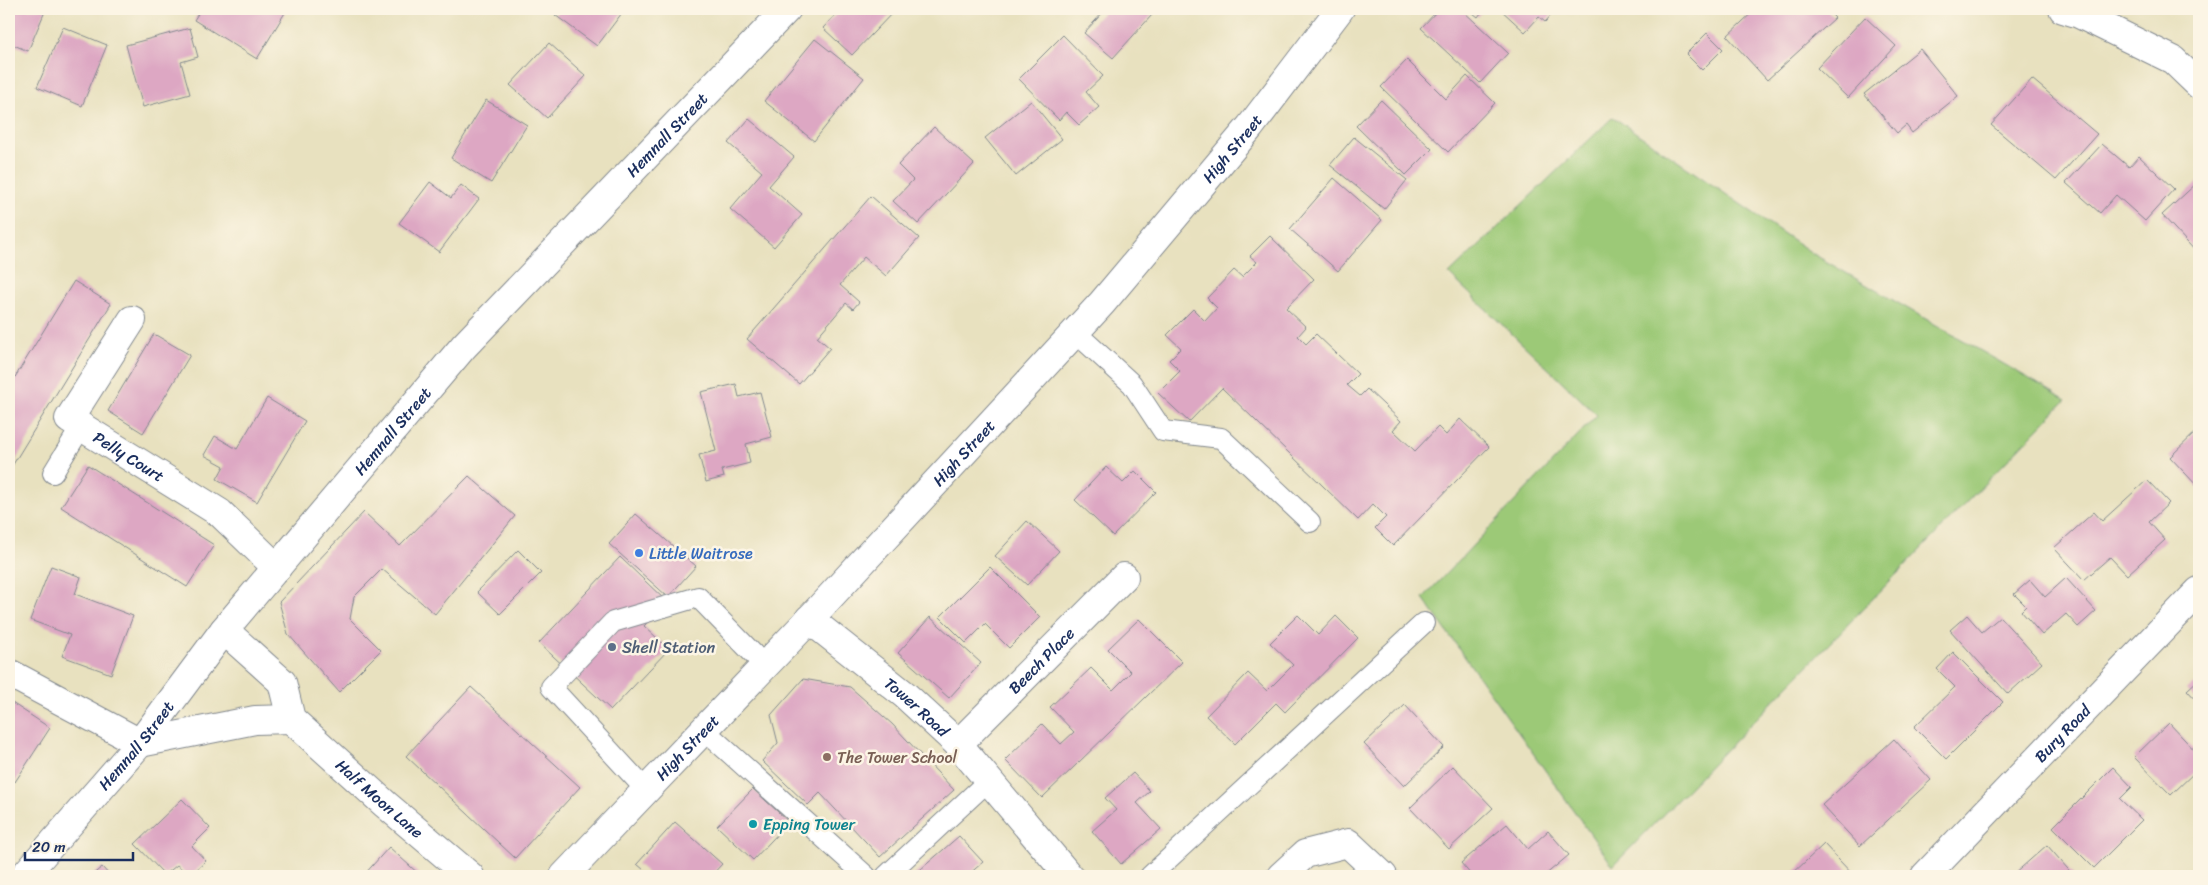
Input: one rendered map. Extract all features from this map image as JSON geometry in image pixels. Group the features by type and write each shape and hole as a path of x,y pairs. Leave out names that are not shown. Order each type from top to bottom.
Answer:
{"street":[{"name":"Hemnall Street","path":"24,876 140,743 224,630 464,346 787,9"},
{"name":"High Street","path":"564,876 765,666 1102,303 1250,127 1340,9"},
{"path":"2063,9 2079,14 2173,60 2199,85"},
{"name":"Pelly Court","path":"132,320 69,420 220,513 277,568"},
{"name":"Beech Place","path":"958,744 1124,577"},
{"name":"Bury Road","path":"1925,876 2199,591"},
{"name":"Tower Road","path":"809,619 905,695 958,744 1069,876"},
{"path":"9,673 140,743 255,720 291,719 282,682 224,630"},
{"name":"Half Moon Lane","path":"291,719 385,804 470,876"},
{"path":"1281,876 1305,854 1348,843 1383,876"}],"lane":[{"path":"1075,332 1132,384 1163,431 1221,438 1310,522"},
{"path":"53,473 81,427"},
{"path":"646,790 552,686 614,622 698,597 765,666"},
{"path":"1150,876 1424,623"},
{"path":"704,730 866,876"},
{"path":"886,876 988,781"}],"green space":[{"path":"1613,117 1815,255 2066,400 1613,866 1423,598 1597,415 1449,274"}],"building":[{"path":"9,9 46,9 28,51 9,43"},
{"path":"201,9 282,9 286,11 257,59 194,20"},
{"path":"560,9 625,9 597,46 555,15"},
{"path":"841,9 896,9 852,55 823,28"},
{"path":"1106,9 1145,9 1152,15 1113,58 1084,33"},
{"path":"1439,9 1461,9 1508,53 1480,83 1421,28"},
{"path":"1468,9 1484,9 1478,17"},
{"path":"1500,9 1557,9 1545,22 1539,17 1525,32"},
{"path":"1756,9 1826,9 1835,18 1767,80 1727,36"},
{"path":"1865,17 1896,46 1848,98 1817,68"},
{"path":"63,27 107,45 82,106 37,87"},
{"path":"190,28 198,57 181,62 190,94 143,107 126,45"},
{"path":"1707,33 1723,49 1702,70 1686,54"},
{"path":"1063,35 1103,76 1086,92 1099,107 1079,125 1066,112 1059,120 1019,79"},
{"path":"815,39 864,78 814,141 764,101"},
{"path":"549,43 586,76 547,118 510,85"},
{"path":"1920,49 1958,96 1912,133 1906,125 1897,133 1864,94"},
{"path":"1407,60 1446,99 1467,76 1495,103 1448,152 1381,87"},
{"path":"2032,79 2097,134 2056,180 1991,125"},
{"path":"486,100 527,125 491,183 451,158"},
{"path":"1381,100 1432,149 1406,175 1356,126"},
{"path":"1031,101 1062,139 1016,176 985,138"},
{"path":"749,119 794,157 769,186 802,215 774,247 730,209 762,172 728,143"},
{"path":"934,127 974,164 918,224 893,201 913,180 898,165"},
{"path":"1354,137 1407,180 1384,209 1330,165"},
{"path":"2102,144 2129,167 2139,156 2174,189 2145,221 2116,195 2100,213 2066,183"},
{"path":"1334,178 1382,220 1338,271 1290,229"},
{"path":"430,182 451,198 461,185 479,199 439,252 399,223"},
{"path":"2198,182 2199,184 2199,255 2162,215"},
{"path":"871,196 919,238 886,276 864,257 840,285 859,302 853,309 846,303 817,337 830,348 799,384 747,339"},
{"path":"1270,236 1314,279 1286,308 1306,327 1298,336 1306,344 1316,334 1358,374 1347,385 1360,396 1367,389 1401,421 1393,430 1415,451 1438,427 1446,435 1460,419 1489,447 1393,546 1375,528 1386,517 1373,504 1358,520 1222,388 1189,422 1158,393 1180,371 1169,360 1181,348 1167,335 1193,309 1205,321 1217,308 1207,298 1234,270 1242,277 1257,262 1250,256"},
{"path":"74,281 111,304 9,471 9,387"},
{"path":"154,334 190,355 143,433 108,411"},
{"path":"736,384 739,397 760,392 772,437 746,444 750,463 722,470 724,477 706,482 699,455 716,451 701,392"},
{"path":"267,398 305,421 257,502 217,479 224,466 204,455 215,436 237,449"},
{"path":"2199,429 2199,488 2170,457"},
{"path":"88,465 214,545 187,587 61,507"},
{"path":"1106,467 1123,483 1135,471 1156,492 1113,536 1075,500"},
{"path":"469,476 515,516 435,614 382,569 354,597 350,619 381,650 339,692 288,634 279,602 364,512 400,546"},
{"path":"2147,480 2169,503 2149,522 2165,540 2127,575 2110,557 2084,580 2054,548 2094,512 2102,521"},
{"path":"636,514 696,566 668,597 609,544"},
{"path":"1027,521 1059,551 1027,585 995,556"},
{"path":"518,550 541,573 500,614 477,592"},
{"path":"620,557 667,602 644,626 669,649 611,710 539,643"},
{"path":"51,566 81,577 75,594 133,616 111,674 62,656 70,635 30,620"},
{"path":"990,567 1040,617 1009,648 985,624 966,643 940,617"},
{"path":"2066,578 2096,611 2078,627 2066,614 2042,635 2021,611 2026,606 2014,594 2030,580 2045,597"},
{"path":"1298,615 1318,635 1336,616 1358,638 1285,712 1276,703 1235,744 1206,716 1248,673 1267,691 1293,665 1270,643"},
{"path":"1967,615 1982,632 2000,617 2042,663 2008,694 1950,630"},
{"path":"930,617 981,663 949,698 898,653"},
{"path":"1139,619 1182,662 1042,798 1005,760 1042,724 1061,744 1074,732 1050,707 1091,668 1113,690 1131,672 1108,649"},
{"path":"1953,652 2003,702 1946,759 1914,727 1955,687 1937,669"},
{"path":"803,679 850,687 892,724 954,790 880,857 820,793 808,805 762,761 778,743 771,715"},
{"path":"2199,679 2199,703 2187,690"},
{"path":"471,687 580,787 515,858 406,756"},
{"path":"9,701 50,728 15,782 9,778"},
{"path":"1405,705 1444,747 1404,786 1364,744"},
{"path":"2169,723 2199,755 2199,768 2171,795 2134,757"},
{"path":"1894,739 1931,780 1860,846 1822,805"},
{"path":"1453,766 1493,808 1449,849 1410,808"},
{"path":"2113,767 2132,787 2120,799 2142,820 2094,868 2053,827"},
{"path":"1133,773 1150,791 1137,803 1161,829 1121,864 1092,831 1116,810 1105,798"},
{"name":"Epping Tower","path":"753,789 789,822 753,860 717,826"},
{"path":"182,799 210,828 192,846 206,861 190,876 177,865 165,875 135,844"},
{"path":"675,822 722,864 711,876 651,876 637,864"},
{"path":"1507,824 1528,849 1548,831 1569,855 1544,876 1472,876 1461,863"},
{"path":"959,836 983,862 967,876 913,876"},
{"path":"1824,844 1854,876 1790,876"},
{"path":"2047,845 2074,876 2013,875"},
{"path":"389,847 421,876 363,876"},
{"path":"102,867 110,876 91,876"}],"place":[{"name":"Little Waitrose","path":"639,553"},
{"name":"Shell Station","path":"612,647"},
{"name":"The Tower School","path":"827,757"},
{"name":"Epping Tower","path":"753,824"}]}
